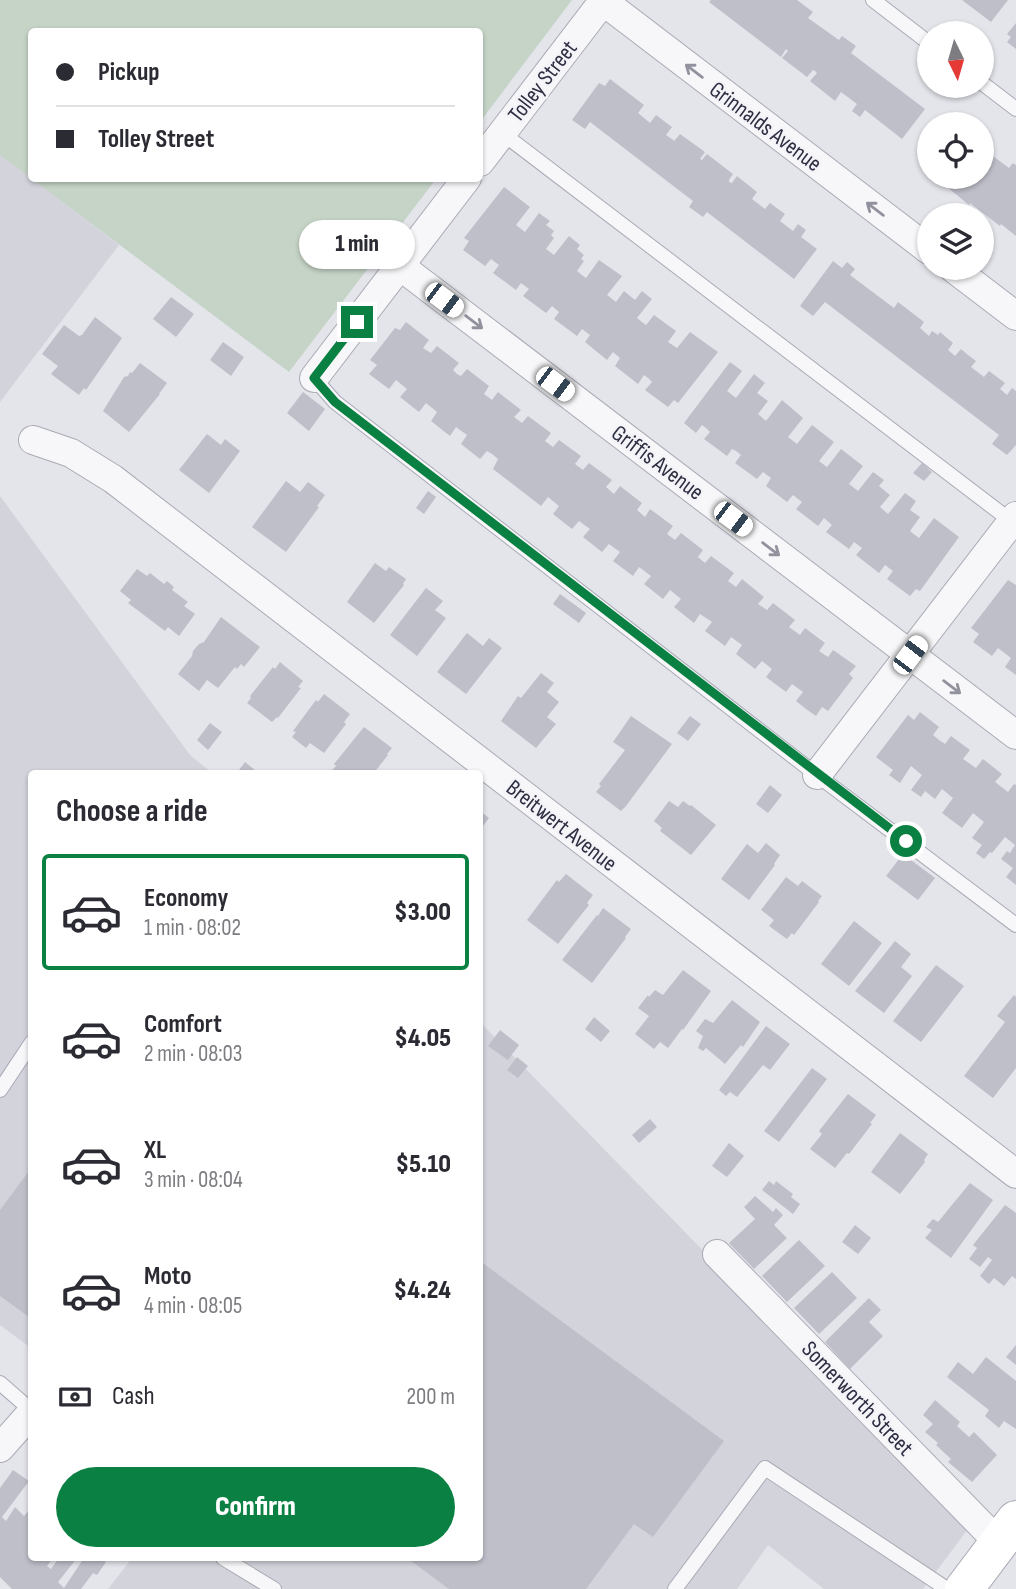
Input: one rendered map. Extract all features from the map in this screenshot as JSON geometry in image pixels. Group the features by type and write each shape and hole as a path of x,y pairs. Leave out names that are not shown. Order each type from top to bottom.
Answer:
{"main road":[{"path":"964,1589 1007,1531"}],"street":[{"name":"Tolley Street","path":"483,158 604,1"},
{"name":"Grinnalds Avenue","path":"604,1 917,241"},
{"path":"314,378 464,182"},
{"name":"Griffis Avenue","path":"400,266 1016,735"},
{"path":"969,280 1016,316"},
{"name":"Breitwert Avenue","path":"33,440 71,453 113,480 1016,1174"},
{"path":"817,775 1015,521"},
{"name":"Somerworth Street","path":"717,1254 1007,1531"},
{"path":"0,1448 28,1416"}],"lane":[{"path":"873,0 917,34"},
{"path":"994,92 1016,109"},
{"path":"502,133 1015,521"},
{"path":"314,378 335,402 817,775 1016,925"},
{"path":"0,1090 28,1048"},
{"path":"0,1383 28,1408"},
{"path":"675,1589 765,1468 947,1589"},
{"path":"228,1561 274,1589"}],"shaded area":[{"path":"0,154 28,175 28,182 37,182 119,245 0,402"},
{"path":"0,496 190,755 208,770 28,770 28,1346 0,1325"},
{"path":"483,1025 971,1525 923,1589 824,1589 768,1545 737,1589 108,1589 130,1561 483,1561"}],"green space":[{"path":"0,0 572,0 483,118 483,28 28,28 28,176 0,155"},
{"path":"36,182 434,182 289,372"}],"building":[{"path":"797,0 813,12 808,18 839,40 842,36 856,46 851,53 925,109 917,112 917,119 902,139 865,110 860,117 852,111 857,104 841,92 835,101 810,81 817,73 815,71 807,77 782,58 788,51 786,49 781,57 709,2"},
{"path":"962,0 1008,0 990,21"},
{"path":"1016,23 1016,49 1007,42 1011,37 1007,34"},
{"path":"610,79 644,105 638,113 650,123 656,115 672,127 666,135 674,141 680,134 705,152 700,159 707,154 733,174 729,182 732,183 737,176 757,192 752,199 765,209 770,203 785,214 780,221 793,231 798,224 806,230 801,237 817,249 794,279 707,212 703,217 689,207 693,201 590,122 585,129 572,120 599,83 605,86"},
{"path":"994,157 1009,168 1013,163 1016,165 1016,236 994,221 994,203 967,203 950,189 994,189"},
{"path":"504,187 530,207 516,225 525,232 539,213 550,221 546,225 554,231 551,235 554,238 546,249 554,255 569,236 580,245 577,249 584,255 581,259 584,261 577,271 582,275 586,278 599,260 622,276 607,295 616,302 624,291 635,300 642,291 652,299 637,318 646,325 654,315 676,331 668,342 677,348 690,332 718,352 678,403 674,400 668,407 645,390 652,382 648,378 644,375 638,384 615,366 620,358 613,352 607,360 585,342 590,335 582,329 577,336 554,319 559,312 552,306 546,313 523,296 529,289 521,283 516,290 493,273 499,265 491,259 485,266 463,250 469,241 464,238"},
{"path":"833,261 842,268 847,262 855,269 850,275 894,308 898,302 924,322 920,328 929,336 932,331 938,335 940,332 953,343 948,350 955,356 961,349 976,361 971,367 984,377 989,371 1005,383 1000,389 1007,395 1012,388 1016,391 1016,445 1007,455 992,444 999,435 825,302 813,316 800,306"},
{"path":"171,297 194,314 176,337 153,319"},
{"path":"95,317 122,338 86,390 84,388 79,395 51,374 58,366 42,354 64,325 79,336"},
{"path":"406,322 429,340 423,348 431,353 437,346 459,363 453,370 457,374 461,376 467,369 489,386 484,394 492,400 498,392 521,410 514,417 522,423 528,416 551,433 545,441 553,447 559,440 581,456 575,464 583,470 589,463 612,480 606,487 614,494 620,486 642,503 637,510 645,517 650,509 673,526 667,534 675,540 681,533 703,550 698,557 705,563 711,556 734,573 728,581 736,587 742,579 764,597 758,604 767,610 773,603 795,620 789,627 800,635 805,628 825,643 819,651 828,657 833,650 856,666 849,674 853,678 828,711 822,707 816,716 806,709 796,701 803,692 792,684 786,692 766,677 772,669 762,661 755,669 736,654 742,645 731,637 725,646 705,631 712,622 700,614 694,623 674,607 681,599 670,590 663,599 644,584 651,576 639,567 633,576 613,561 620,552 609,544 602,552 583,537 590,529 579,521 572,529 553,514 559,506 548,497 541,506 493,469 498,459 492,454 487,451 480,459 461,444 467,435 456,427 450,436 431,421 437,412 426,403 419,412 400,397 407,389 396,380 389,389 369,374 377,365 370,360 395,328 400,330"},
{"path":"223,342 244,357 231,376 210,360"},
{"path":"730,362 742,371 727,391 736,398 754,374 765,383 757,393 768,401 758,414 766,421 782,400 803,418 788,437 797,444 812,425 834,442 819,461 827,467 841,449 863,466 849,484 858,491 873,472 884,480 879,486 890,495 880,507 888,514 905,493 916,501 910,510 920,517 910,531 915,535 919,538 934,518 959,537 920,591 916,589 910,596 887,579 893,571 885,565 879,573 856,555 862,548 854,542 849,549 826,532 832,525 824,518 818,526 796,509 802,502 793,495 787,502 766,486 771,478 763,472 757,479 735,463 741,455 736,451 732,449 727,456 704,439 710,432 706,428 702,425 696,433 684,423"},
{"path":"140,363 167,383 129,432 103,411 124,377 132,373"},
{"path":"303,392 325,409 309,431 287,413"},
{"path":"207,434 221,445 225,439 240,451 209,493 179,470"},
{"path":"922,463 932,472 924,481 913,473"},
{"path":"286,481 300,492 308,482 325,495 286,552 252,527"},
{"path":"428,491 436,497 424,514 416,508"},
{"path":"375,563 386,571 389,567 406,579 374,623 347,602"},
{"path":"137,569 147,576 150,573 164,584 167,581 174,587 172,590 188,602 184,606 195,614 179,636 168,627 165,631 128,603 131,600 120,591"},
{"path":"1008,580 1016,585 1016,675 1005,667 1011,658 998,648 992,656 973,642 979,634 971,628"},
{"path":"426,588 443,601 435,610 446,618 417,656 390,635"},
{"path":"560,594 586,613 579,623 553,604"},
{"path":"221,617 260,647 244,667 241,664 237,669 235,667 218,688 207,680 199,691 178,674"},
{"path":"467,633 483,646 489,638 502,648 466,694 437,672"},
{"path":"280,662 303,681 298,687 301,688 272,722 247,703 273,667 275,669"},
{"path":"541,673 554,683 547,692 559,702 547,717 556,724 536,748 501,721 518,696 521,698"},
{"path":"324,694 350,714 344,722 346,724 324,753 310,743 306,748 292,737 296,732 293,731 316,700 318,702"},
{"path":"920,712 939,727 933,735 939,740 945,744 951,736 970,750 963,759 976,768 983,759 1002,774 995,782 1008,792 1016,785 1016,885 1006,877 1013,868 1001,859 1007,851 1010,853 1015,845 1005,837 984,859 976,853 982,845 972,838 984,822 973,813 962,828 942,813 953,798 942,789 935,799 925,791 921,797 911,790 922,775 911,766 900,783 889,775 893,770 876,757 908,715 914,720"},
{"path":"631,716 672,744 621,811 596,792 625,750 613,742"},
{"path":"690,716 701,724 688,741 677,733"},
{"path":"210,723 222,732 208,750 197,740"},
{"path":"364,727 392,748 376,770 332,770 336,766 334,764"},
{"path":"245,762 255,770 239,770"},
{"path":"770,785 782,795 768,813 756,804"},
{"path":"669,801 678,807 683,801 691,805 716,825 691,855 660,831 662,828 654,821"},
{"path":"483,813 489,818 483,826"},
{"path":"766,843 780,855 749,900 721,879 747,844 758,853"},
{"path":"903,854 935,878 918,900 886,876"},
{"path":"566,874 593,895 587,903 589,905 558,944 527,920 557,880 559,882"},
{"path":"786,877 798,886 802,881 822,896 794,935 792,933 787,939 769,926 774,920 761,910"},
{"path":"603,908 631,929 592,983 562,960"},
{"path":"854,921 882,943 849,986 821,964"},
{"path":"895,941 911,954 901,967 912,976 884,1013 855,991"},
{"path":"936,965 964,986 921,1042 893,1021"},
{"path":"683,970 711,991 668,1048 660,1042 654,1049 635,1034 649,1016 638,1008 655,990 663,995"},
{"path":"1014,995 1016,1068 993,1098 964,1076 1005,1022 997,1016"},
{"path":"732,1000 760,1022 743,1047 741,1045 725,1064 706,1048 703,1051 698,1048 703,1036 696,1031 705,1019 713,1023"},
{"path":"594,1017 610,1031 601,1042 585,1029"},
{"path":"766,1026 790,1044 770,1070 763,1065 737,1097 730,1092 726,1096 719,1090"},
{"path":"500,1030 519,1045 508,1060 488,1046"},
{"path":"517,1057 528,1066 518,1078 507,1070"},
{"path":"812,1068 827,1079 779,1142 764,1131"},
{"path":"848,1094 876,1115 849,1154 847,1153 835,1168 810,1149 822,1134 819,1131"},
{"path":"650,1119 657,1127 639,1143 632,1135"},
{"path":"900,1133 928,1154 925,1162 900,1194 871,1172"},
{"path":"729,1143 744,1156 727,1177 712,1166"},
{"path":"28,1172 28,1316 0,1296 0,1210"},
{"path":"769,1181 774,1185 776,1181 793,1194 791,1197 800,1204 793,1214 762,1190"},
{"path":"970,1183 993,1200 951,1258 925,1238 932,1230 926,1227 933,1219 938,1222"},
{"path":"755,1196 773,1212 776,1208 783,1215 774,1225 787,1238 754,1269 729,1243 755,1219 744,1207"},
{"path":"1005,1205 1016,1213 1016,1279 1012,1276 1004,1286 994,1278 989,1284 980,1276 992,1260 988,1257 980,1267 969,1259 977,1248 973,1245"},
{"path":"855,1225 871,1238 858,1254 842,1242"},
{"path":"799,1240 825,1266 787,1302 762,1276"},
{"path":"483,1263 724,1441 653,1537 634,1524 586,1589 449,1589 411,1561 483,1561"},
{"path":"832,1272 857,1298 819,1334 794,1308"},
{"path":"869,1298 881,1310 869,1322 883,1336 850,1369 825,1342"},
{"path":"1016,1345 1016,1365 1006,1357"},
{"path":"986,1357 1016,1381 1016,1429 1004,1421 999,1428 985,1416 989,1410 947,1377 958,1362 973,1374"},
{"path":"935,1400 960,1422 957,1426 969,1437 974,1432 997,1455 972,1482 948,1462 951,1459 925,1432 933,1424 923,1415"},
{"path":"13,1470 28,1480 2,1517 6,1521 15,1507 24,1516 28,1512 28,1561 51,1561 47,1566 51,1569 57,1561 75,1561 58,1582 64,1588 82,1561 106,1562 97,1575 93,1573 81,1589 12,1589 0,1577 0,1488"}],"route":[{"path":"357,322 314,378 335,402 906,841"}]}
